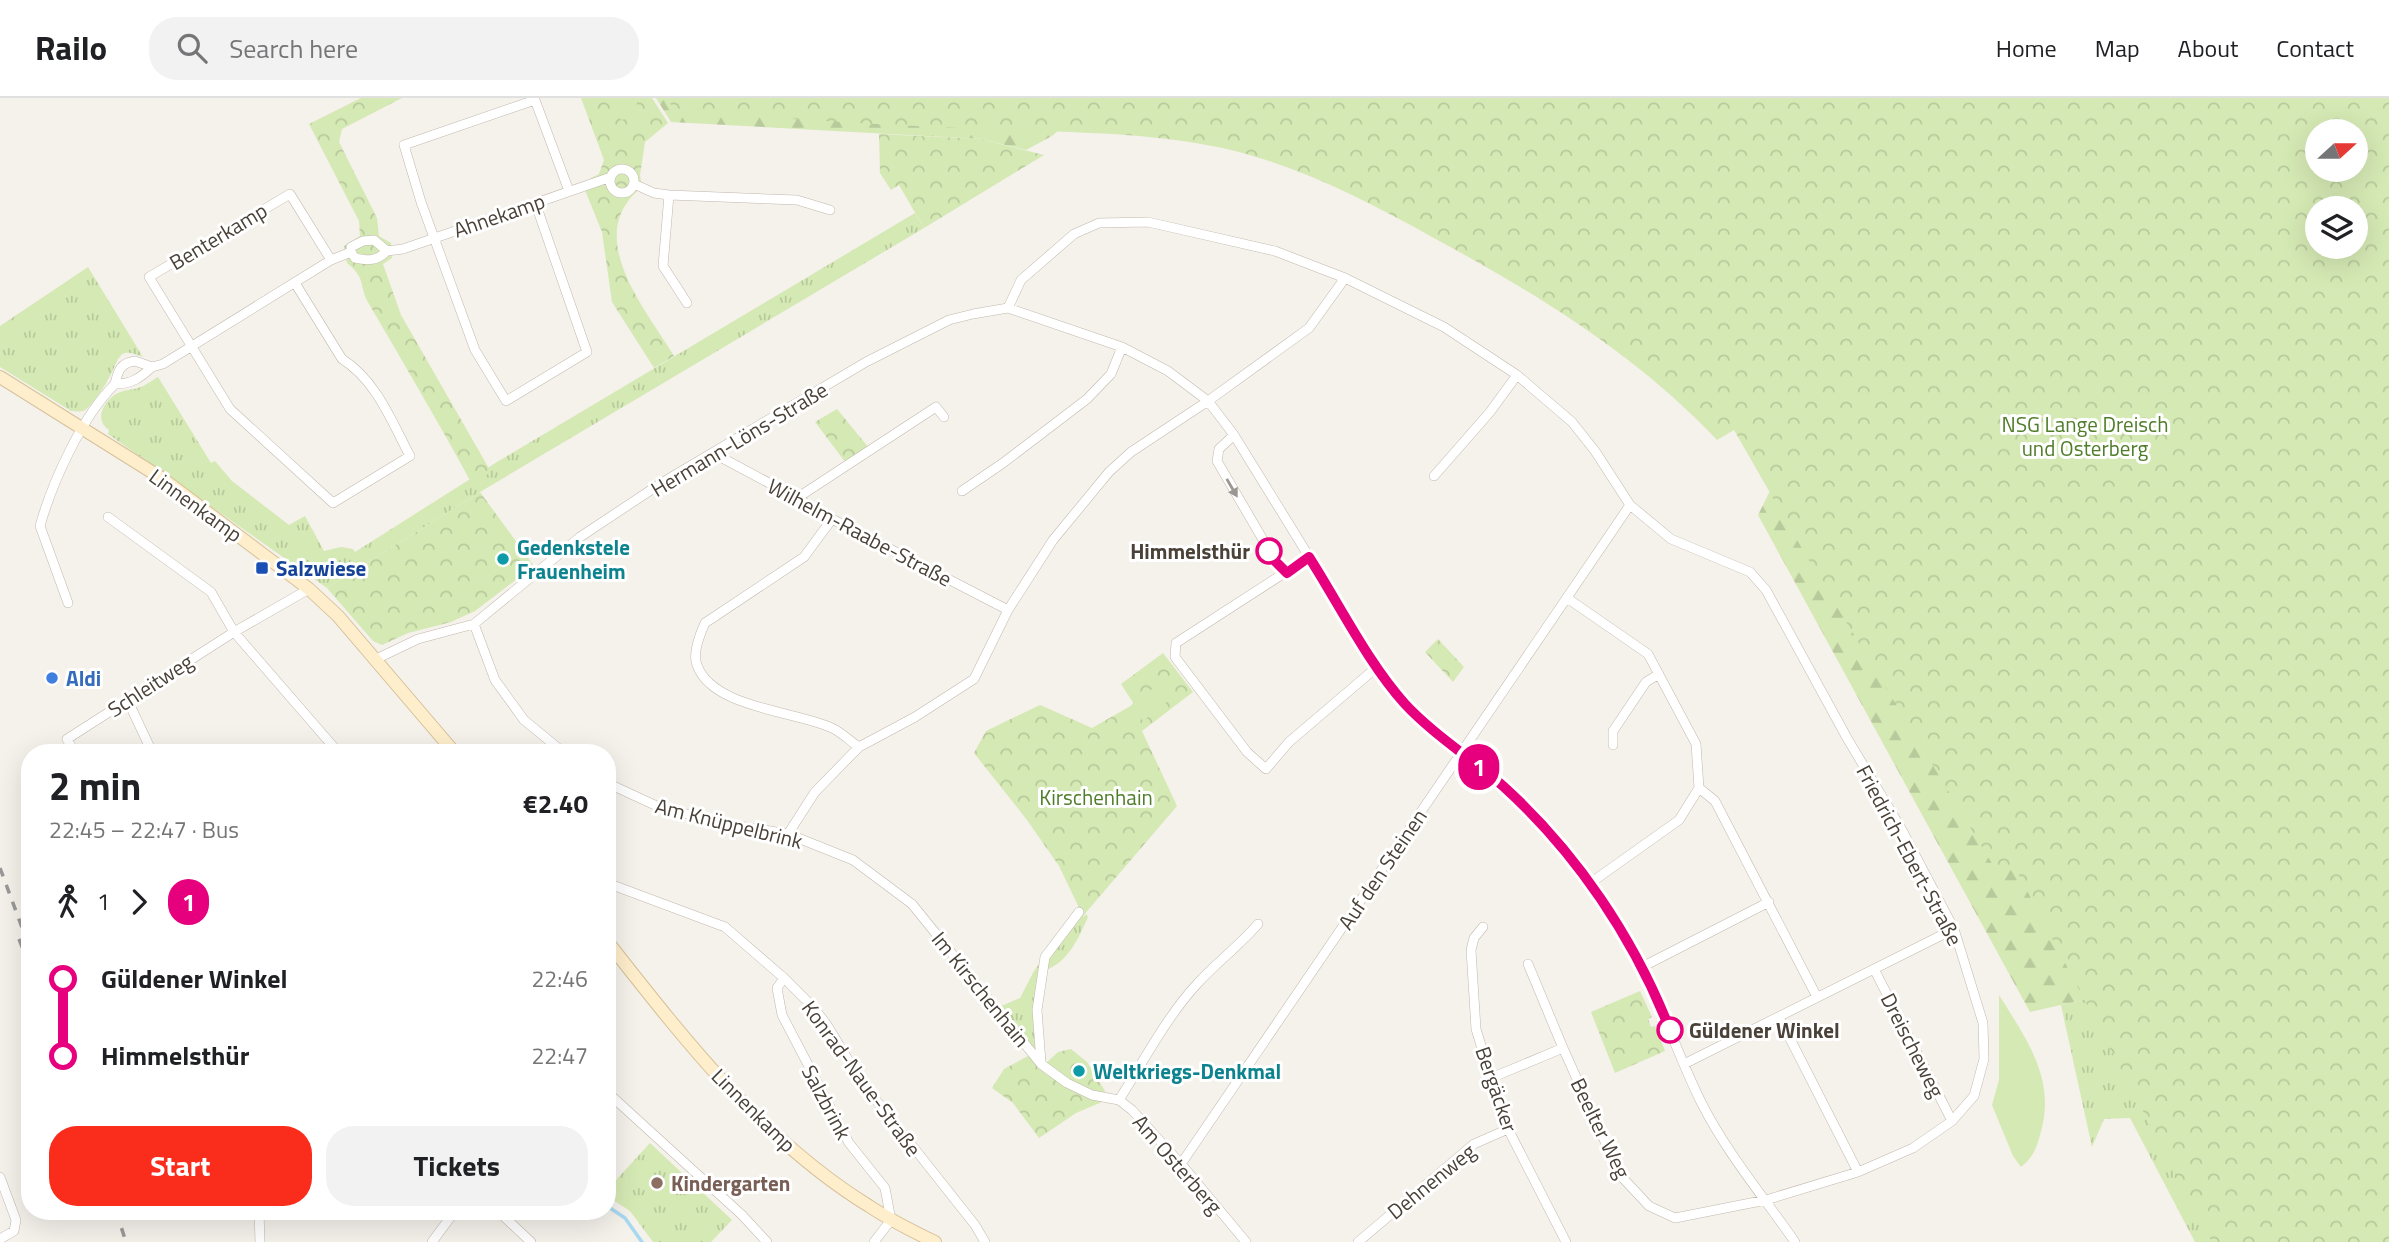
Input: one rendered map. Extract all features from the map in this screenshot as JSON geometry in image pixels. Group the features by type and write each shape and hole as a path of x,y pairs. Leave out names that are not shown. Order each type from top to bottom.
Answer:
{"main road":[{"name":"Linnenkamp","path":"0,377 163,479 309,590 338,616 447,744"},
{"name":"Linnenkamp","path":"616,952 684,1037 761,1121 822,1173 891,1220 934,1242"}],"street":[{"path":"535,202 587,352 506,401 475,350 404,145 535,100 569,191"},
{"path":"617,170 626,170 634,177 634,184 627,192 617,192 610,184 611,177 617,170"},
{"name":"Ahnekamp","path":"387,251 374,240 363,241 351,247 355,258 374,260 387,251 403,248 611,177"},
{"path":"634,184 654,193 669,195 797,200 830,210"},
{"name":"Benterkamp","path":"190,347 149,277 290,194 331,260"},
{"path":"669,195 663,266 687,303"},
{"name":"Friedrich-Ebert-Straße","path":"1009,308 1021,281 1074,234 1098,223 1148,222 1275,251 1345,278 1444,327 1517,375 1572,422 1595,451 1630,505 1671,538 1750,572 1766,590 1902,830 1954,929 1983,1023 1984,1059 1974,1096 1952,1121 1913,1148 1858,1172 1766,1200"},
{"name":"Ahnekamp","path":"152,367 135,361 126,362 119,369 115,384 128,384 140,378 152,367 163,364 331,260 351,252"},
{"path":"788,834 815,792 859,747 915,717 974,679 1008,610 1053,540 1109,472 1131,452 1208,401 1308,328 1345,278"},
{"path":"190,347 230,409 332,503 410,456 380,398 355,367 342,359 295,283"},
{"path":"1009,308 1122,347 1168,371 1208,401 1234,435 1377,667 1414,713 1502,785 1552,835 1614,918 1642,967 1711,1121 1795,1242"},
{"name":"Hermann-Löns-Straße","path":"374,660 418,639 474,624 580,537 663,482 866,362 949,320 1009,308"},
{"path":"962,491 1087,399 1111,374 1122,347"},
{"path":"1434,476 1490,412 1517,375"},
{"path":"68,603 40,526 65,463 83,428 115,384"},
{"path":"797,498 936,407 944,417"},
{"path":"1234,435 1219,450 1219,464 1276,562 1287,573"},
{"name":"Wilhelm-Raabe-Straße","path":"713,453 832,519 1008,610"},
{"name":"Auf den Steinen","path":"1181,1164 1630,505"},
{"path":"108,517 211,592 234,632 331,744"},
{"path":"832,519 804,557 705,623 699,635 695,663 705,680 729,696 833,728 859,747"},
{"path":"1309,557 1176,643 1175,657 1247,752 1266,769 1289,742 1377,667"},
{"name":"Schleitweg","path":"70,744 67,739 234,632 309,590"},
{"path":"1567,598 1648,654 1696,744 1699,788 1679,821 1589,884"},
{"path":"474,624 495,680 524,720 553,744"},
{"path":"1613,745 1613,731 1646,682 1659,674"},
{"path":"128,701 148,744"},
{"name":"Am Knüppelbrink","path":"616,787 659,807 722,823 788,834 853,860"},
{"path":"1699,788 1715,801 1817,997"},
{"name":"Im Kirschenhain","path":"853,860 912,904 1041,1064 1067,1083 1092,1095 1119,1100"},
{"name":"Konrad-Naue-Straße","path":"616,886 725,927 784,978 827,1025 862,1081 975,1225 985,1242"},
{"path":"1642,967 1769,902"},
{"path":"1041,1064 1037,1010 1045,957 1079,912"},
{"name":"Am Osterberg","path":"1246,1242 1181,1164 1132,1110 1119,1100 1161,1032 1196,985 1241,944 1258,924"},
{"name":"Bergäcker","path":"1483,927 1474,938 1471,950 1476,1029 1508,1129 1566,1242"},
{"name":"Dreischeweg","path":"1684,1064 1954,929"},
{"name":"Beelter Weg","path":"1528,964 1620,1175 1649,1206 1675,1218 1766,1200"},
{"name":"Dreischeweg","path":"1874,969 1952,1121"},
{"name":"Salzbrink","path":"784,978 777,988 782,1016 849,1143 885,1188 891,1220"},
{"path":"1779,1017 1858,1172"},
{"path":"1491,1078 1563,1048"},
{"path":"616,1100 742,1215 767,1242"},
{"name":"Dehnenweg","path":"1357,1242 1474,1144 1508,1129"},
{"path":"0,1177 16,1220 15,1231 0,1239"},
{"path":"259,1220 260,1242"},
{"path":"432,1242 448,1220"},
{"path":"508,1220 531,1242"},
{"path":"874,1242 891,1220"}],"green space":[{"path":"361,98 402,98 342,129 339,142 377,218 379,236 391,243 392,258 383,264 401,315 491,472 472,484 369,304 360,278 347,263 344,246 360,236 359,221 309,124"},
{"path":"581,98 652,98 668,123 645,142 640,175 642,187 625,206 617,227 618,249 635,295 674,356 654,368 612,302 602,232 585,190 591,178 599,174 604,160"},
{"path":"631,98 637,103 635,115 622,120 612,113 615,100"},
{"path":"656,98 1052,98 1073,118 1052,136 1026,150 981,139 671,122"},
{"name":"NSG Lange Dreisch und Osterberg","path":"667,98 2389,98 2389,1242 2212,1242 2014,866 1993,865 1808,559 1734,430 1717,440 1653,380 1618,352 1546,303 1384,211 1286,167 1204,144 1141,136 906,126 676,112"},
{"path":"879,134 981,139 1044,155 924,228 899,185 891,190 880,173"},
{"path":"915,213 924,228 480,492 327,588 108,434 109,430 102,421 102,411 111,397 141,387 158,377 211,463 215,461 232,481 289,525 305,516 324,551 341,547 353,549 355,552 497,462"},
{"path":"88,267 143,357 131,353 120,356 91,405 83,411 71,411 0,367 0,326"},
{"path":"1822,407 2087,999 2030,1012 1758,515 1783,465"},
{"path":"837,409 869,448 846,463 815,422"},
{"path":"480,492 534,566 475,611 451,622 408,633 382,645 373,641 327,588"},
{"path":"1438,639 1464,667 1453,682 1425,652"},
{"name":"Kirschenhain","path":"1163,653 1193,692 1142,731 1177,806 1083,916 1059,866 974,753 986,731 1040,705 1092,728 1134,704 1121,684"},
{"path":"1165,679 1177,694 1143,721 1131,705"},
{"path":"1081,912 1083,917 1086,914 1088,917 1076,941 1061,961 1046,970 1047,959"},
{"path":"1042,960 1038,1056 999,1007 1020,998"},
{"path":"1640,991 1652,1017 1648,1019 1651,1027 1655,1026 1665,1051 1615,1073 1591,1012"},
{"path":"1999,995 2029,1045 2042,1078 2045,1096 2037,1145 2021,1167 2013,1156 1992,1105 1999,1080"},
{"path":"2087,999 2216,1242 2195,1242 2130,1118 2104,1119 2092,1147 2061,1005"},
{"path":"1071,1049 1087,1062 1105,1091 1102,1102 1076,1113 1039,1138 1013,1103 992,1088 1004,1069 1028,1056 1046,1063 1058,1052"},
{"path":"650,1143 732,1220 711,1242 653,1242 630,1211 616,1202 616,1180"}],"waterway":[{"path":"616,1212 625,1218 642,1242"}],"railway":[{"path":"0,868 21,925"},
{"path":"19,939 21,944"},
{"path":"119,1220 126,1242"}],"bus line":[{"name":"1","path":"1269,551 1287,573 1309,557 1377,667 1403,701 1440,737 1502,785 1552,835 1618,926 1642,967 1670,1030"}],"place":[{"name":"Himmelsthür","path":"1269,551"},
{"name":"Gedenkstele Frauenheim","path":"503,559"},
{"name":"Salzwiese","path":"262,568"},
{"name":"Aldi","path":"52,678"},
{"name":"Güldener Winkel","path":"1670,1030"},
{"name":"Weltkriegs-Denkmal","path":"1079,1071"},
{"name":"Kindergarten","path":"657,1183"}]}
